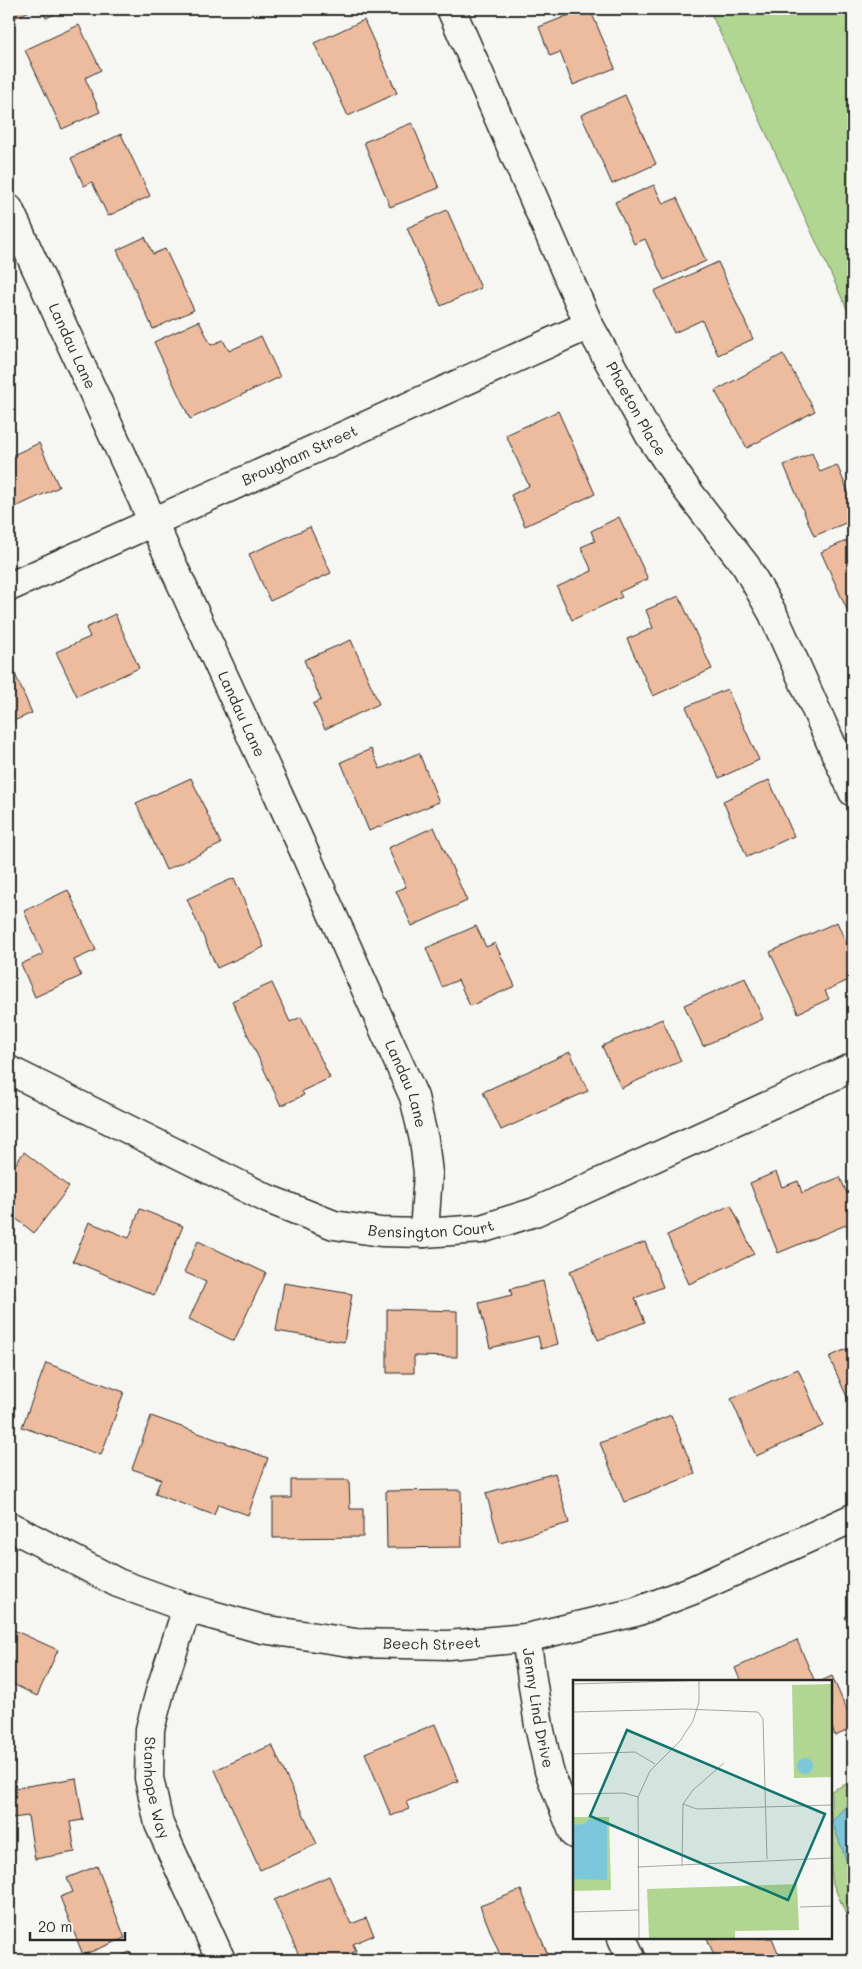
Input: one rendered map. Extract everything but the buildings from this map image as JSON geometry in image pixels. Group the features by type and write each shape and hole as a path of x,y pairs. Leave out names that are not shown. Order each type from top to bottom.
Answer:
{"street":[{"name":"Phaeton Place","path":"451,9 589,324 650,436 684,486 746,566 773,614 853,792"},
{"name":"Landau Lane","path":"9,208 295,831 414,1097 424,1140 428,1174 424,1233"},
{"name":"Brougham Street","path":"9,587 589,324"},
{"name":"Bensington Court","path":"9,1070 268,1198 334,1225 381,1232 424,1233 481,1229 535,1212 853,1067"},
{"name":"Beech Street","path":"9,1526 118,1583 187,1608 262,1629 356,1643 448,1645 526,1638 636,1612 694,1590 853,1518"},
{"name":"Stanhope Way","path":"187,1608 150,1729 149,1778 159,1824 221,1960"},
{"name":"Jenny Lind Drive","path":"526,1638 538,1726 549,1770 573,1831"},
{"path":"622,1939 632,1960"}],"green space":[{"path":"709,9 853,9 853,322"},
{"path":"853,1781 853,1931 832,1881 832,1791"}],"water":[{"path":"853,1801 853,1879 832,1821"}]}
